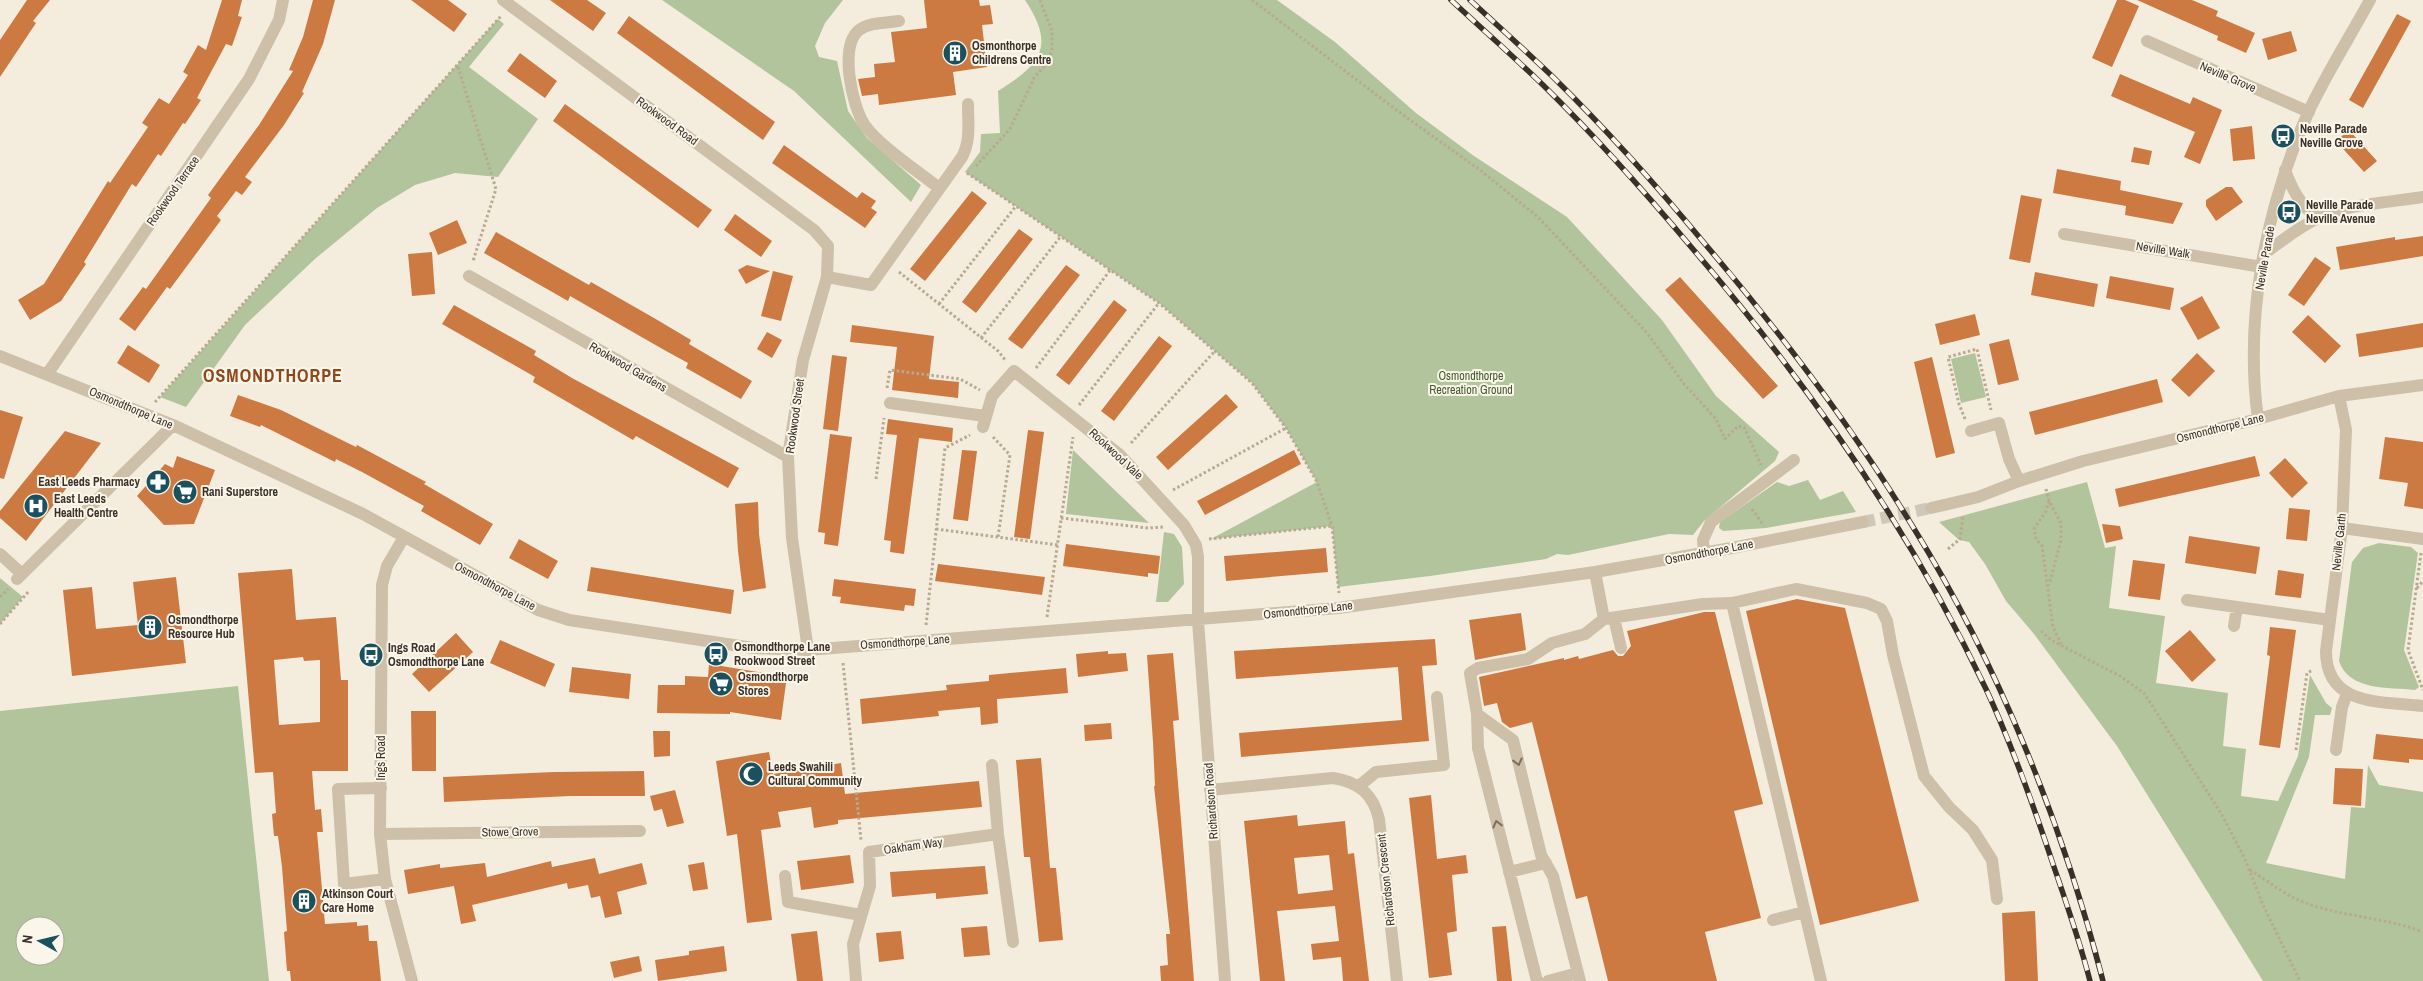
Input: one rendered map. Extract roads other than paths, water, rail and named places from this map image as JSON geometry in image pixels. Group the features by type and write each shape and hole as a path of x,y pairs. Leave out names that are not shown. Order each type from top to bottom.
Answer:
{"street":[{"name":"Rookwood Terrace","path":"48,373 249,80 279,20 283,0"},
{"name":"Neville Parade","path":"2258,418 2253,379 2253,340 2263,260 2274,203 2285,170 2309,112 2370,0"},
{"name":"Rookwood Road","path":"507,2 814,230 828,246"},
{"path":"899,21 865,26 853,38 849,54 855,106 865,125 884,144 940,188"},
{"name":"Neville Grove","path":"2146,42 2309,112"},
{"path":"826,277 871,285 888,264 959,162 967,147 969,136 968,104"},
{"path":"2285,170 2292,188 2309,212 2318,218"},
{"path":"2263,260 2292,234 2318,218 2334,211 2423,197"},
{"name":"Neville Walk","path":"2064,234 2263,260"},
{"name":"Rookwood Street","path":"808,650 792,538 788,458 803,360 826,277 828,246"},
{"name":"Rookwood Gardens","path":"468,276 788,458"},
{"name":"Osmondthorpe Lane","path":"0,356 48,373 173,425 362,514 538,610 569,620 753,648 808,650 1198,621 1339,608 1595,572 1863,522"},
{"name":"Rookwood Vale","path":"890,403 984,422 992,396 1014,371 1027,380 1120,455 1184,525 1194,540 1198,558 1198,621"},
{"name":"Osmondthorpe Lane","path":"1931,508 1978,497 2019,481 2083,461 2339,396 2423,385"},
{"name":"Neville Garth","path":"2339,396 2346,430 2342,528 2326,664 2330,676 2342,690"},
{"path":"1970,431 1999,423 2009,460 2019,481"},
{"path":"0,554 19,576 173,425"},
{"path":"1704,553 1703,540 1711,522 1794,460"},
{"path":"2342,528 2422,544"},
{"name":"Ings Road","path":"404,537 387,566 382,585 380,834 385,879 412,981"},
{"path":"1595,572 1609,619 1621,648"},
{"path":"1537,981 1478,748 1477,714 1470,674 1478,668 1528,659 1552,643 1585,634 1609,619 1704,604 1732,603 1796,589 1805,589 1867,603 1881,609 1887,621 1893,655 1924,776 1949,807 1973,830 1992,860 1997,899"},
{"path":"2188,600 2330,620"},
{"path":"1732,603 1821,981"},
{"path":"2234,626 2237,607"},
{"name":"Richardson Road","path":"1198,621 1225,981"},
{"path":"2336,750 2342,707 2342,690 2358,698 2423,706"},
{"path":"1210,790 1333,778 1347,780 1359,786 1376,772 1444,765 1437,698"},
{"path":"1477,714 1512,740 1541,855 1553,876 1579,977 1548,981"},
{"path":"992,765 998,834 1013,942"},
{"name":"Richardson Crescent","path":"1359,786 1369,794 1376,806 1380,819 1397,981"},
{"path":"381,788 338,789 344,884 385,879"},
{"name":"Stowe Grove","path":"380,834 640,832"},
{"name":"Oakham Way","path":"856,981 853,944 870,886 869,852 998,834"},
{"path":"1509,872 1546,863"},
{"path":"785,876 788,902 861,915"},
{"path":"1773,920 1804,912"}],"tunnel":[{"path":"1863,522 1931,508"}],"railway":[{"path":"1451,0 1562,104 1601,144 1656,206 1735,299 1776,351 1816,404 1890,514 1956,630 1986,689 2005,733 2031,800 2073,924 2090,981"},
{"path":"1470,0 1573,97 1669,201 1761,312 1815,381 1890,490 1944,579 1973,634 2025,747 2048,805 2068,864 2087,922 2103,981"}],"place":[{"name":"Osmonthorpe Childrens Centre","path":"955,53"},
{"name":"Neville Parade Neville Grove","path":"2283,136"},
{"name":"Neville Parade Neville Avenue","path":"2289,212"},
{"name":"East Leeds Pharmacy","path":"158,482"},
{"name":"Rani Superstore","path":"185,492"},
{"name":"East Leeds Health Centre","path":"36,506"},
{"name":"Osmondthorpe Resource Hub","path":"150,627"},
{"name":"Osmondthorpe Lane Rookwood Street","path":"716,654"},
{"name":"Ings Road Osmondthorpe Lane","path":"371,655"},
{"name":"Osmondthorpe Stores","path":"721,684"},
{"name":"Leeds Swahili Cultural Community","path":"751,774"},
{"name":"Atkinson Court Care Home","path":"304,901"}],"district":[{"name":"OSMONDTHORPE","path":"273,375"}],"park label":[{"name":"Osmondthorpe Recreation Ground","path":"1471,383"}]}
